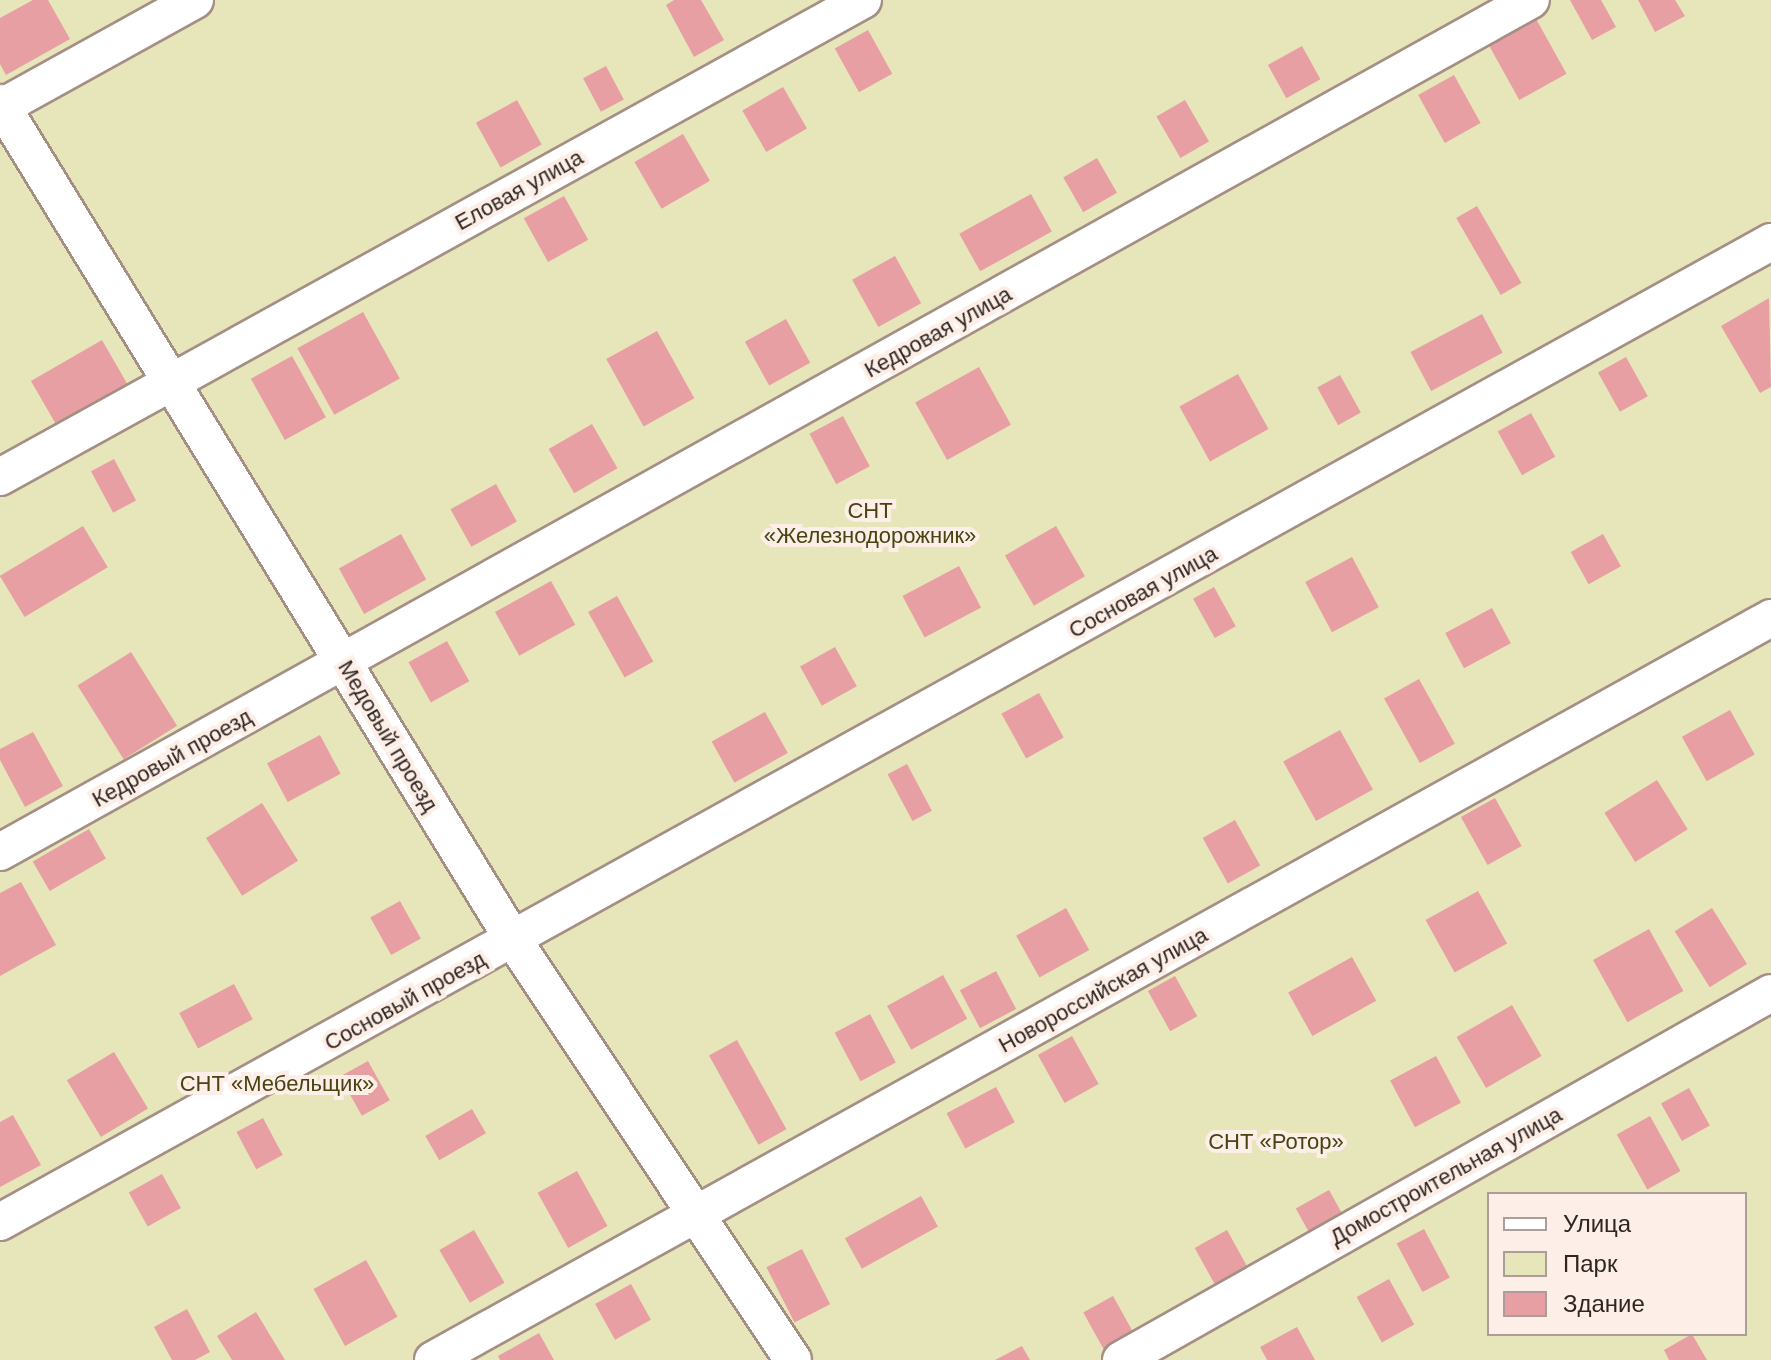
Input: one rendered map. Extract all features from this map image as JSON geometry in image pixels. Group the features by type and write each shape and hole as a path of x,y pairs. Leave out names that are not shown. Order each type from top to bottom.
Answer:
{"street":[{"path":"1,106 195,0"},
{"name":"Еловая улица","path":"0,477 863,0"},
{"name":"Кедровая улица","path":"344,664 1531,0"},
{"name":"Медовый проезд","path":"1,106 174,381 514,941 699,1214 793,1360"},
{"name":"Сосновая улица","path":"514,941 1771,242"},
{"name":"Новороссийская улица","path":"433,1360 1771,618"},
{"name":"Кедровый проезд","path":"0,852 344,664"},
{"name":"Сосновый проезд","path":"0,1222 514,941"},
{"name":"Домостроительная улица","path":"1121,1360 1771,993"}],"green space":[{"name":"СНТ «Железнодорожник»","path":"0,0 1771,0 1771,1360 0,1360"}],"building":[{"path":"33,0 48,0 70,39 6,75 0,64 0,18"},
{"path":"674,0 701,0 724,40 694,57 666,5"},
{"path":"1570,0 1601,0 1616,27 1592,40"},
{"path":"1638,0 1675,0 1685,16 1655,32"},
{"path":"1535,17 1567,74 1519,100 1488,43"},
{"path":"868,30 892,74 859,92 835,48"},
{"path":"1302,46 1320,79 1286,98 1268,65"},
{"path":"606,66 624,100 601,112 583,78"},
{"path":"1454,75 1481,123 1445,143 1418,95"},
{"path":"783,87 807,129 766,152 742,110"},
{"path":"517,100 542,145 501,167 476,123"},
{"path":"1185,100 1209,142 1180,158 1156,116"},
{"path":"683,134 710,181 662,209 635,162"},
{"path":"1097,158 1117,193 1083,212 1063,178"},
{"path":"1031,194 1052,232 980,271 959,234"},
{"path":"564,196 588,240 548,262 524,218"},
{"path":"1477,206 1522,283 1501,295 1456,218"},
{"path":"895,256 921,303 878,327 852,280"},
{"path":"1769,298 1771,387 1760,393 1721,326"},
{"path":"363,312 400,378 334,415 297,348"},
{"path":"1482,314 1503,353 1431,391 1410,352"},
{"path":"786,319 810,363 769,386 745,342"},
{"path":"657,331 694,398 644,426 606,359"},
{"path":"102,340 128,386 57,427 31,381"},
{"path":"292,356 326,417 285,440 251,379"},
{"path":"1626,357 1648,396 1620,412 1598,373"},
{"path":"979,367 1011,425 947,460 915,402"},
{"path":"1238,374 1269,429 1210,462 1179,406"},
{"path":"1340,375 1361,413 1338,425 1317,388"},
{"path":"1531,413 1555,457 1522,475 1498,431"},
{"path":"843,416 870,466 836,484 809,434"},
{"path":"592,424 618,468 574,493 549,449"},
{"path":"114,459 136,500 113,513 91,471"},
{"path":"496,484 517,522 471,547 451,509"},
{"path":"83,526 108,567 25,617 0,576"},
{"path":"1056,526 1085,576 1034,606 1005,556"},
{"path":"401,534 426,579 364,614 339,568"},
{"path":"1603,534 1621,566 1589,584 1571,552"},
{"path":"1352,557 1379,607 1332,632 1305,582"},
{"path":"959,566 981,607 925,638 902,596"},
{"path":"551,581 575,625 519,656 495,612"},
{"path":"1214,587 1236,626 1215,638 1193,599"},
{"path":"617,596 653,662 624,678 588,612"},
{"path":"1492,608 1511,643 1464,668 1445,633"},
{"path":"447,641 469,681 431,703 409,662"},
{"path":"835,647 857,686 822,706 800,666"},
{"path":"131,652 177,726 124,759 78,685"},
{"path":"1419,679 1455,744 1420,763 1384,698"},
{"path":"1039,693 1064,738 1026,758 1001,714"},
{"path":"1730,710 1755,755 1707,781 1682,737"},
{"path":"765,712 788,753 734,783 712,742"},
{"path":"1340,730 1373,789 1316,821 1283,762"},
{"path":"33,732 63,786 25,807 0,760 0,749"},
{"path":"320,735 341,774 288,802 267,763"},
{"path":"907,764 932,811 912,821 888,774"},
{"path":"1657,780 1688,829 1635,862 1604,813"},
{"path":"1495,798 1522,846 1488,865 1461,817"},
{"path":"262,803 298,861 242,896 206,838"},
{"path":"1235,820 1260,865 1228,883 1203,838"},
{"path":"89,829 106,858 50,891 33,862"},
{"path":"21,882 56,945 0,976 0,893"},
{"path":"1478,891 1507,943 1455,973 1426,920"},
{"path":"400,901 421,939 391,955 370,917"},
{"path":"1066,908 1089,950 1039,978 1016,936"},
{"path":"1712,908 1747,964 1710,987 1675,931"},
{"path":"1649,929 1683,991 1627,1022 1593,960"},
{"path":"1352,957 1376,1001 1312,1036 1288,992"},
{"path":"996,971 1016,1009 980,1028 960,990"},
{"path":"943,975 967,1019 911,1050 887,1006"},
{"path":"1175,976 1197,1016 1170,1031 1148,991"},
{"path":"234,984 253,1019 198,1048 179,1013"},
{"path":"1512,1005 1542,1056 1486,1088 1457,1037"},
{"path":"870,1014 896,1063 861,1081 835,1033"},
{"path":"1072,1036 1099,1084 1065,1103 1038,1055"},
{"path":"737,1040 786,1129 758,1145 709,1056"},
{"path":"114,1052 148,1109 101,1137 67,1080"},
{"path":"1436,1056 1461,1103 1415,1127 1390,1080"},
{"path":"368,1061 390,1100 362,1116 340,1077"},
{"path":"996,1087 1015,1122 965,1149 947,1113"},
{"path":"1689,1088 1710,1126 1682,1141 1661,1104"},
{"path":"472,1109 486,1133 439,1160 425,1136"},
{"path":"13,1115 41,1165 0,1187 0,1122"},
{"path":"1650,1116 1681,1171 1647,1190 1617,1134"},
{"path":"263,1118 283,1155 256,1169 237,1132"},
{"path":"577,1171 608,1226 568,1248 538,1193"},
{"path":"162,1174 181,1208 148,1227 129,1192"},
{"path":"1329,1190 1346,1221 1313,1239 1296,1208"},
{"path":"921,1196 938,1227 862,1269 845,1238"},
{"path":"1424,1229 1450,1278 1422,1292 1397,1244"},
{"path":"474,1230 504,1283 470,1303 439,1250"},
{"path":"1227,1230 1251,1273 1218,1291 1195,1248"},
{"path":"802,1249 830,1304 795,1322 766,1267"},
{"path":"366,1260 398,1317 345,1346 314,1289"},
{"path":"1389,1279 1414,1324 1382,1342 1357,1297"},
{"path":"631,1284 651,1320 615,1340 595,1304"},
{"path":"1113,1296 1135,1335 1105,1352 1083,1312"},
{"path":"187,1309 210,1352 195,1360 172,1360 154,1327"},
{"path":"256,1312 285,1360 232,1360 217,1336"},
{"path":"1297,1327 1315,1360 1267,1360 1260,1347"},
{"path":"539,1333 554,1360 500,1360 498,1356"},
{"path":"1693,1336 1707,1360 1669,1360 1664,1350"},
{"path":"1022,1346 1030,1360 995,1360"}],"park label":[{"name":"СНТ «Мебельщик»","path":"277,1084"},
{"name":"СНТ «Ротор»","path":"1276,1142"}]}
